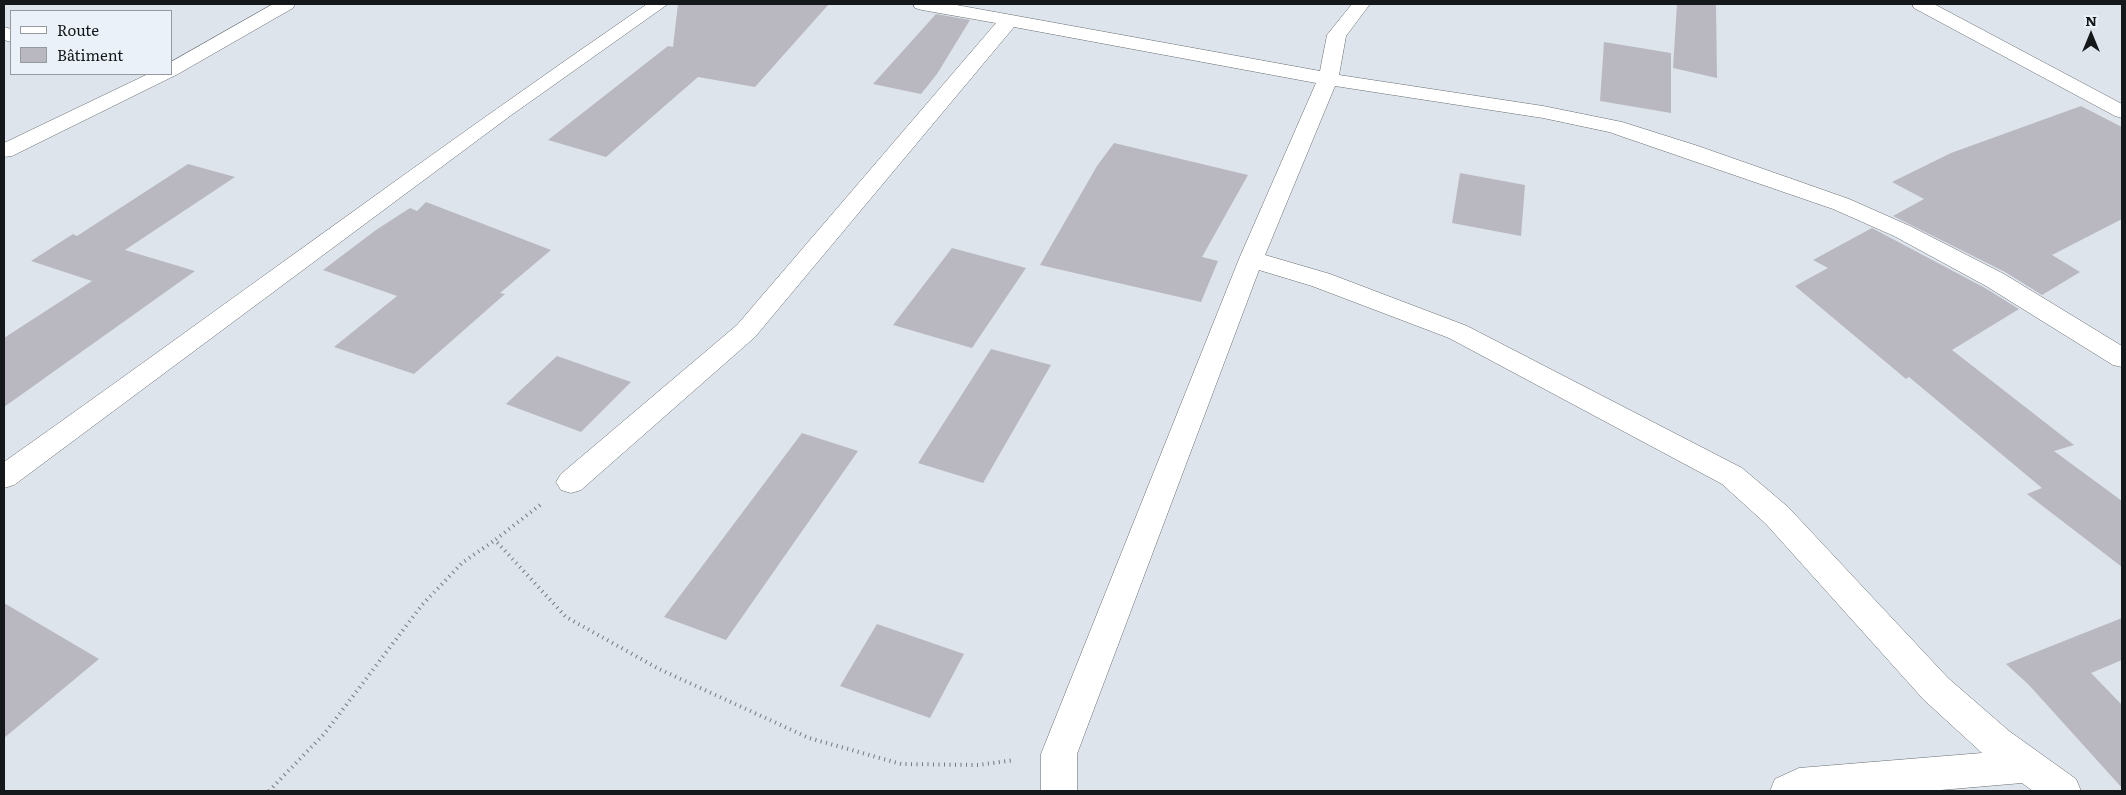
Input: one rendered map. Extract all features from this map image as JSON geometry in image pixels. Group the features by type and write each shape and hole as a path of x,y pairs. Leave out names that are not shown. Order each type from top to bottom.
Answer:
{"street":[{"path":"172,69 286,4"},
{"path":"4,477 152,371 502,112 659,4"},
{"path":"922,4 1328,79 1543,112 1614,127 1841,204 1946,253 1995,280 2122,358"},
{"path":"1059,791 1059,754 1251,258 1328,79 1337,35 1361,4"},
{"path":"1921,4 2122,112"},
{"path":"570,482 746,331 1009,20"},
{"path":"4,150 161,75"},
{"path":"1251,258 1329,282 1458,332 1732,476 1759,496 1786,522 1816,558 1936,689 2026,766 2062,791"},
{"path":"1788,791 1800,785 2026,766"}],"path":[{"path":"269,791 325,734 422,604 462,563 570,482"},
{"path":"495,540 566,617 659,669 809,738 901,764 978,765 1059,754"}],"building":[{"path":"678,4 829,4 755,87 698,77 606,157 548,140 668,46 673,47"},
{"path":"1677,4 1716,4 1717,78 1673,68"},
{"path":"936,14 970,20 937,74 921,94 873,84"},
{"path":"1604,42 1671,53 1671,113 1600,101"},
{"path":"2081,106 2122,127 2122,219 2052,255 2080,272 2042,295 2005,272 1893,216 1924,199 1892,182 1951,153"},
{"path":"1114,143 1248,175 1202,257 1218,261 1201,302 1040,265 1097,166"},
{"path":"188,164 235,177 125,250 195,271 4,407 4,338 92,281 31,261 73,234 77,236"},
{"path":"1460,173 1525,185 1521,236 1452,223"},
{"path":"426,202 551,250 500,293 505,294 414,374 334,347 397,296 323,270 376,230 410,208 417,211"},
{"path":"1872,228 1985,288 2019,309 1952,350 2074,445 2054,451 2122,501 2122,567 2027,494 2042,488 1909,377 1906,379 1795,286 1828,268 1813,260"},
{"path":"952,248 1026,268 972,348 893,325"},
{"path":"991,349 1051,365 983,483 918,463"},
{"path":"557,356 631,382 581,432 506,404"},
{"path":"802,433 858,451 726,640 664,617"},
{"path":"4,603 99,659 4,738"},
{"path":"2122,618 2122,660 2091,673 2122,705 2122,788 2029,685 2006,664"},
{"path":"877,624 964,654 930,718 840,686"}]}
